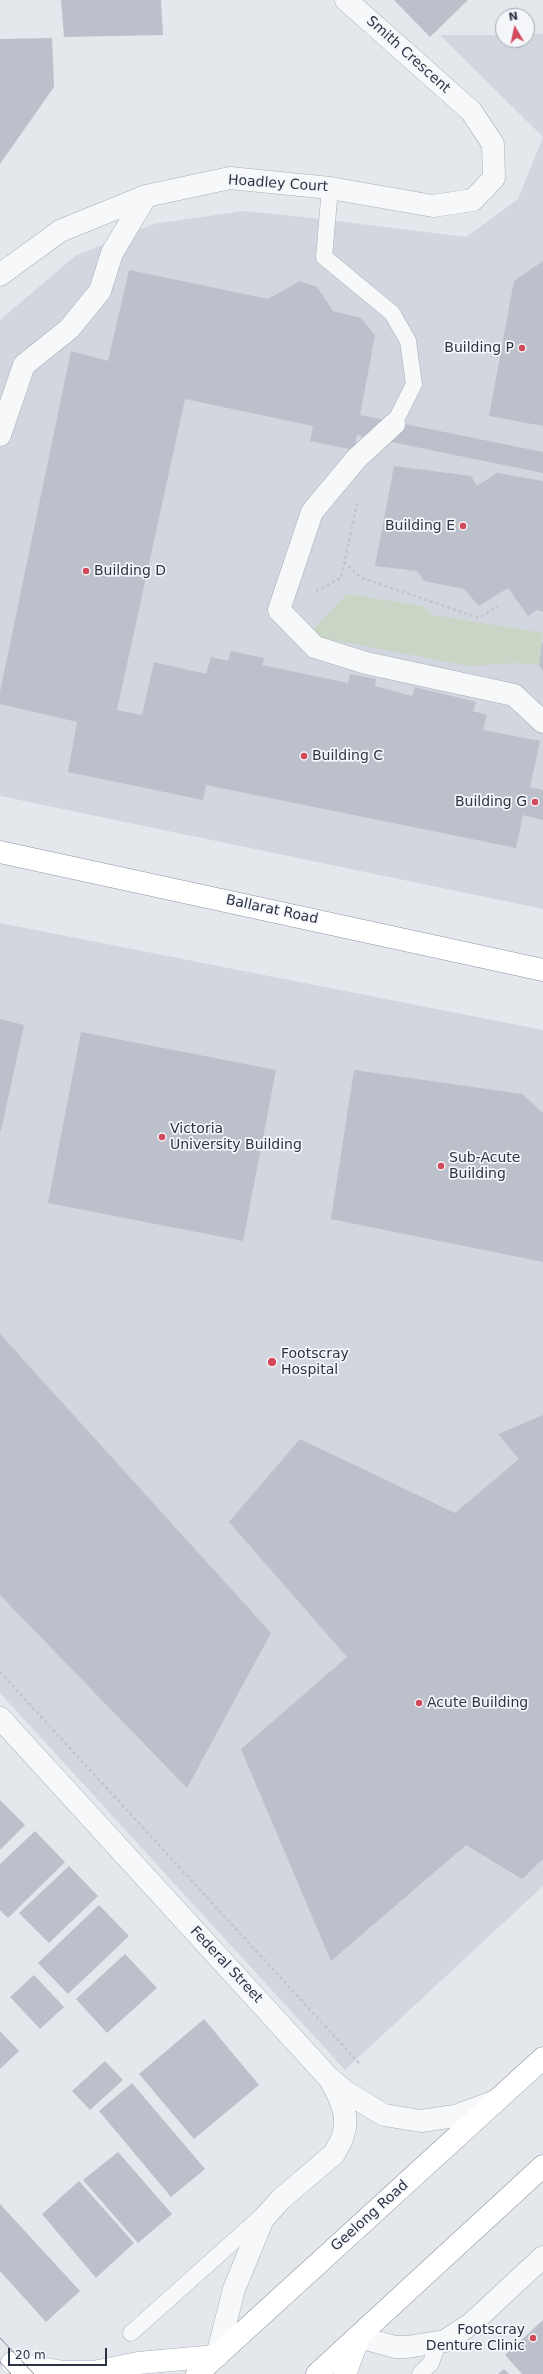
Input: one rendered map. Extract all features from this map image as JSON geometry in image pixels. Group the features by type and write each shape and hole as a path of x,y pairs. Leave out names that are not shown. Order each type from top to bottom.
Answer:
{"main road":[{"name":"Ballarat Road","path":"0,852 543,970"},
{"name":"Geelong Road","path":"196,2374 543,2058"},
{"path":"317,2374 359,2337 543,2166"},
{"path":"345,2374 359,2337"},
{"path":"12,2362 63,2372 94,2372 138,2363 217,2356"}],"street":[{"name":"Smith Crescent","path":"346,0 471,110"},
{"name":"Hoadley Court","path":"0,276 60,231 146,196 230,178 330,188 433,206 474,200 494,178 493,144 471,110"},
{"path":"0,435 24,365 69,329 100,291 112,253 146,196"},
{"path":"394,424 356,459 312,512 279,610 315,647 366,663 514,695 543,722"},
{"name":"Federal Street","path":"0,1718 328,2077 368,2106 384,2115 401,2119 421,2121 444,2119 471,2112 495,2101"},
{"path":"217,2356 234,2289 254,2237 263,2219 281,2199 334,2154 344,2134 346,2122 343,2106 328,2077"},
{"path":"359,2337 407,2347 438,2343 466,2328 543,2257"}],"lane":[{"path":"330,188 324,257 392,313 408,340 414,384 394,424"},
{"path":"131,2333 281,2199"},
{"path":"420,2374 431,2363 438,2343"}],"path":[{"path":"341,578 358,500"},
{"path":"344,561 362,578 479,618 500,605"},
{"path":"0,1672 361,2065"}],"shaded area":[{"path":"535,34 543,34 543,137 440,35 495,35 495,48 535,48"},
{"path":"543,137 543,909 0,796 0,320 75,256 153,224 243,211 466,237 518,199"},
{"name":"Footscray Hospital","path":"0,923 543,1030 543,1886 345,2070 0,1693"}],"green space":[{"path":"347,594 422,606 433,615 543,633 539,665 515,663 468,666 308,635"}],"building":[{"path":"61,0 161,0 163,35 64,37"},
{"path":"394,0 468,0 430,37"},
{"path":"52,38 54,87 0,164 0,39"},
{"name":"Building P","path":"543,261 543,426 489,416 514,281"},
{"path":"129,270 268,299 300,281 317,287 333,311 361,318 375,335 360,415 543,452 543,473 357,435 354,450 310,441 313,426 185,399 117,710 142,715 154,662 206,674 211,657 228,661 231,651 264,658 262,665 348,683 350,674 376,679 375,686 412,696 415,687 476,702 473,711 487,715 483,730 540,741 530,787 543,790 543,820 523,815 516,848 206,785 203,800 68,772 77,722 0,704 0,692 71,351 108,361"},
{"name":"Building E","path":"394,466 471,476 477,486 497,473 543,481 543,612 537,610 528,616 508,588 479,606 464,589 424,581 417,571 375,566"},
{"path":"543,643 543,672 539,665"},
{"path":"0,1019 24,1025 1,1131 0,1131"},
{"name":"Victoria University Building","path":"81,1032 276,1070 243,1241 48,1203"},
{"name":"Sub-Acute Building","path":"354,1070 522,1094 543,1113 543,1262 331,1219"},
{"path":"0,1334 271,1633 187,1788 0,1595"},
{"name":"Acute Building","path":"543,1415 543,1859 522,1879 466,1845 331,1961 241,1749 347,1657 229,1522 300,1439 455,1513 519,1459 498,1434"},
{"path":"0,1800 25,1825 0,1850"},
{"path":"35,1831 65,1862 8,1918 0,1910 0,1864"},
{"path":"69,1866 98,1896 49,1943 19,1913"},
{"path":"99,1905 129,1936 68,1994 38,1963"},
{"path":"125,1954 157,1988 107,2033 76,1999"},
{"path":"34,1975 64,2007 40,2029 10,1997"},
{"path":"204,2019 259,2085 194,2139 139,2074"},
{"path":"0,2031 19,2051 0,2069"},
{"path":"105,2061 123,2080 90,2110 72,2091"},
{"path":"132,2083 205,2169 171,2197 99,2111"},
{"path":"118,2152 172,2214 138,2243 83,2180"},
{"path":"79,2181 134,2243 96,2278 42,2214"},
{"path":"0,2204 80,2291 46,2322 0,2271"},
{"name":"Footscray Denture Clinic","path":"543,2320 543,2374 522,2374 505,2355"},
{"path":"504,2369 509,2374 498,2374"}],"tram line":[{"path":"0,2338 34,2374"},
{"path":"0,2362 11,2374"}],"place":[{"name":"Building P","path":"522,348"},
{"name":"Building E","path":"463,526"},
{"name":"Building D","path":"86,571"},
{"name":"Building C","path":"304,756"},
{"name":"Building G","path":"535,802"},
{"name":"Victoria University Building","path":"162,1137"},
{"name":"Sub-Acute Building","path":"441,1166"},
{"name":"Footscray Hospital","path":"272,1362"},
{"name":"Acute Building","path":"419,1703"},
{"name":"Footscray Denture Clinic","path":"533,2338"}]}
